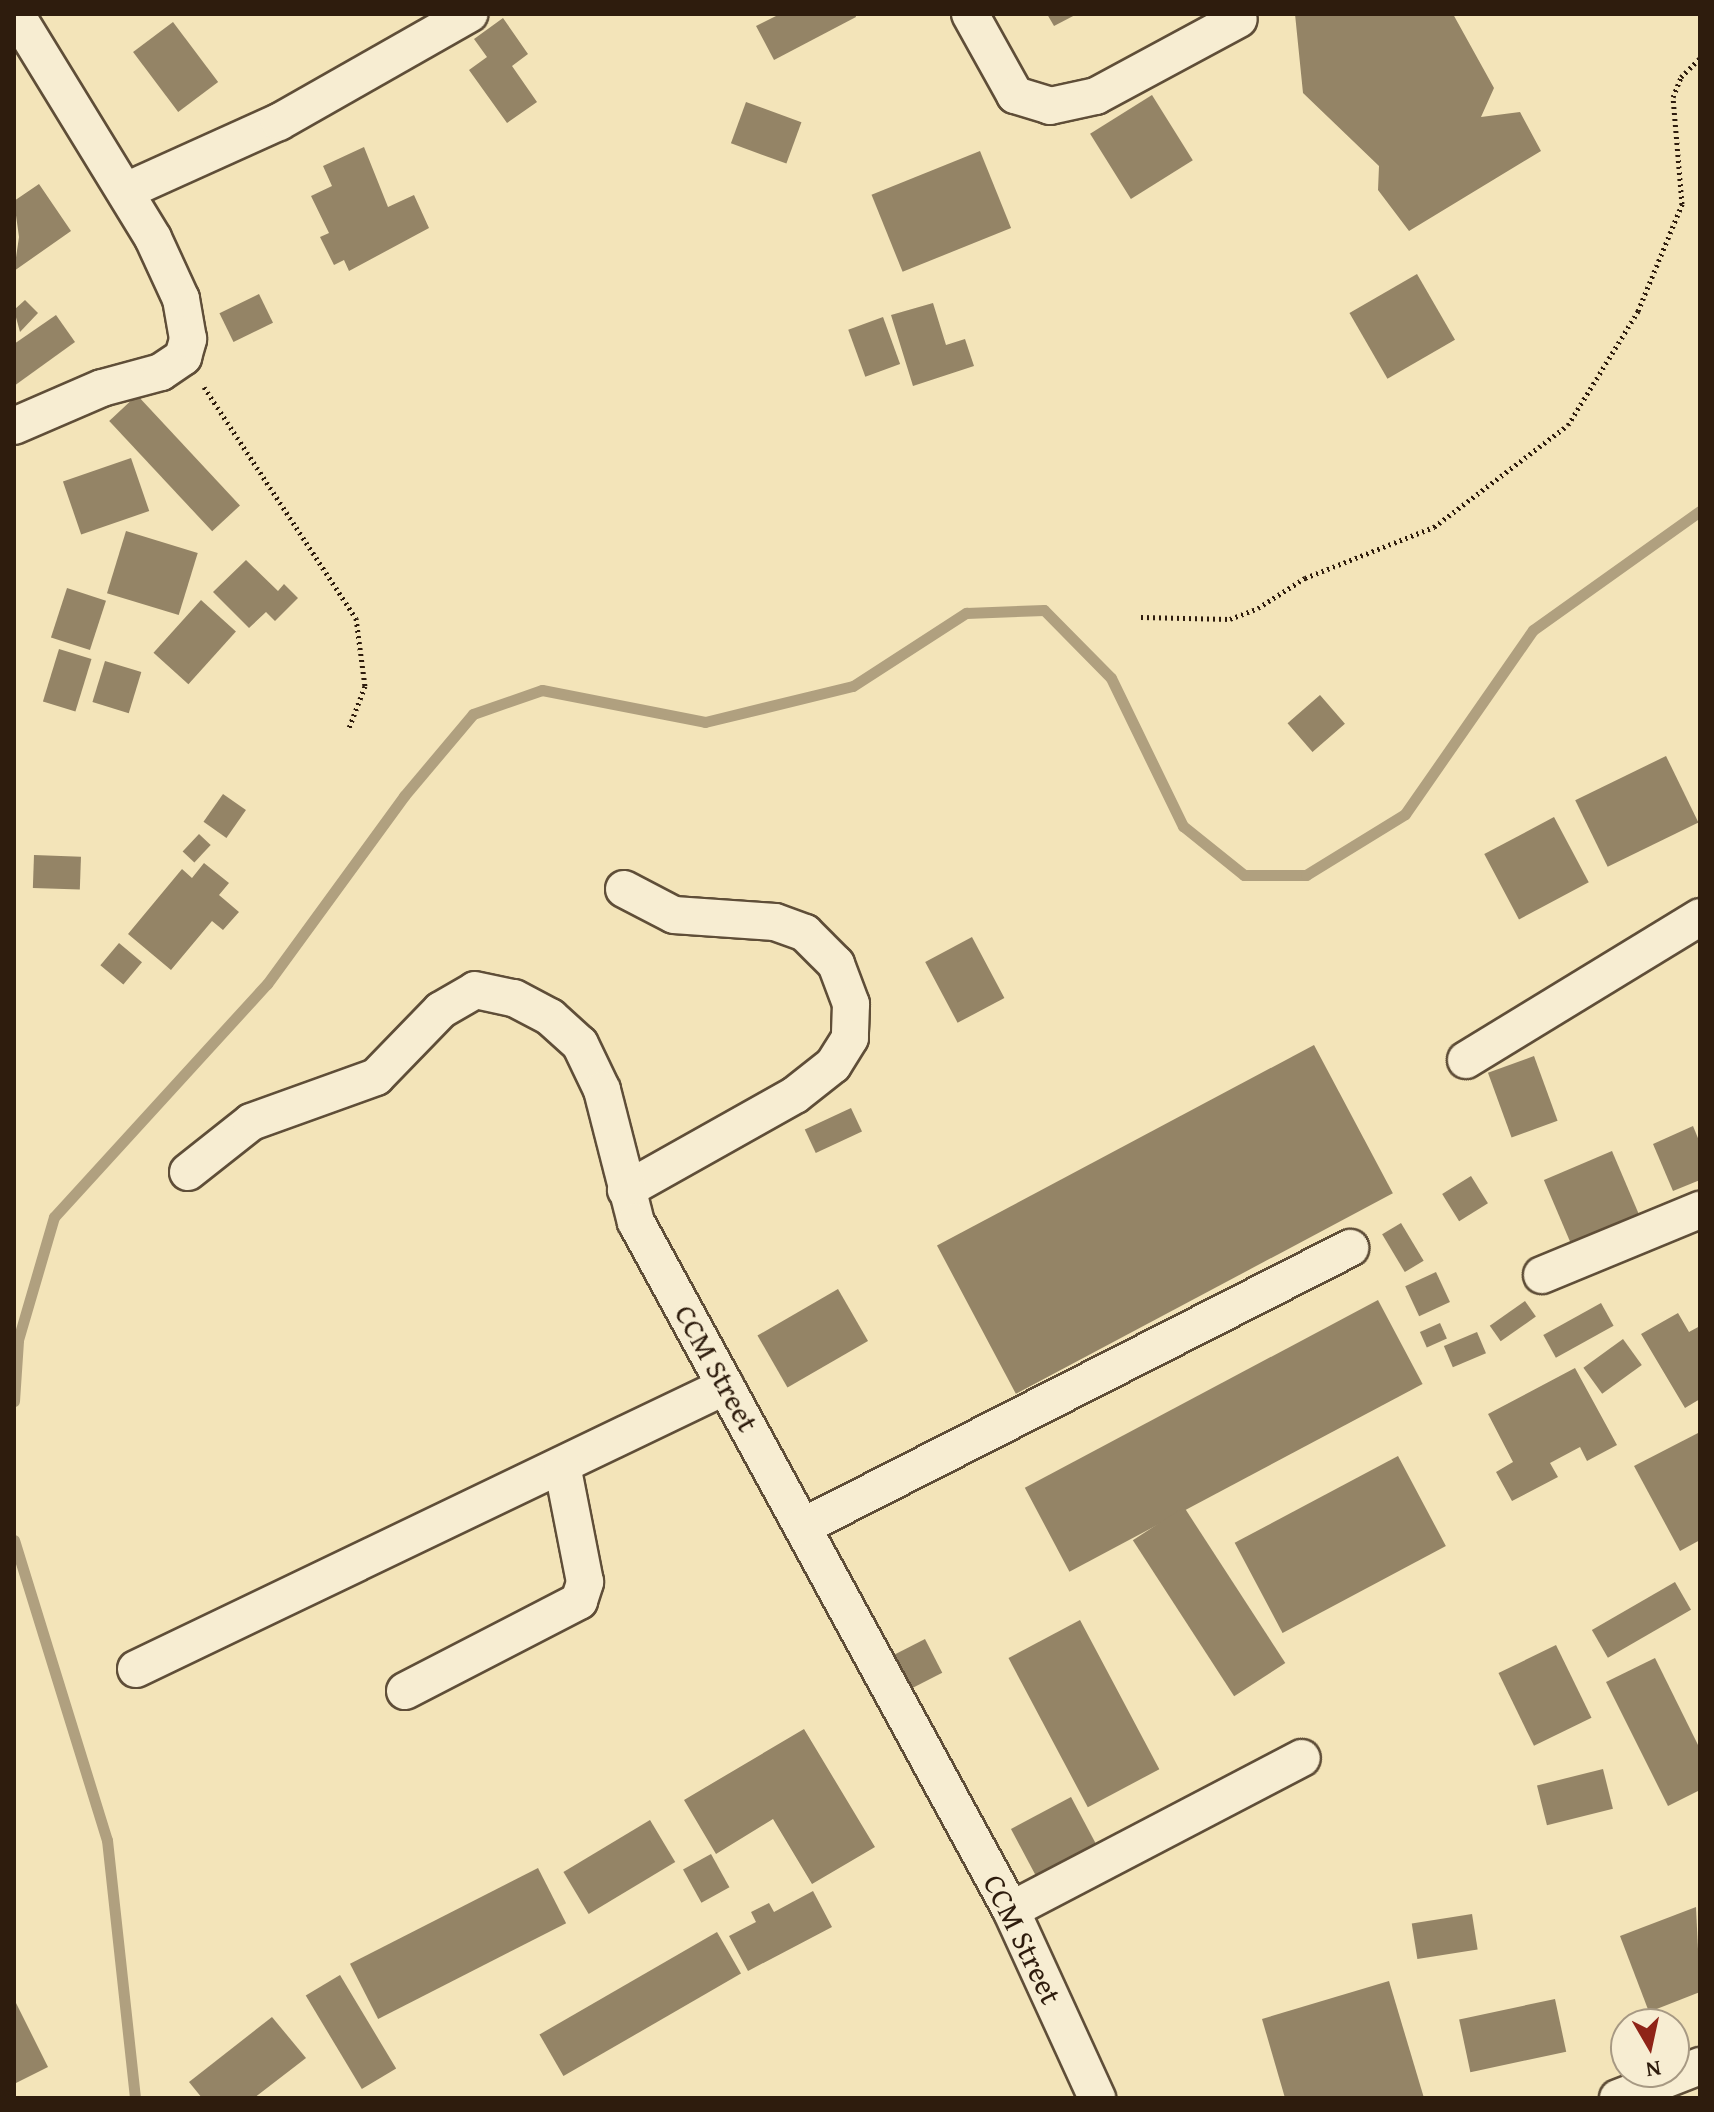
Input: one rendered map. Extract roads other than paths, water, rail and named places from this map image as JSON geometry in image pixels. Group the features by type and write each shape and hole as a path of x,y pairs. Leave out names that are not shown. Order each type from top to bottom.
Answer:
{"street":[{"path":"14,426 102,388 161,372 183,357 188,339 181,299 126,191 16,14"},
{"path":"126,191 279,122 469,14"},
{"path":"970,14 1015,95 1050,106 1096,96 1239,19"},
{"path":"624,889 674,915 775,922 805,933 836,964 851,1004 850,1038 833,1065 783,1103 626,1190"},
{"path":"1466,1060 1700,917"},
{"name":"CCM Street","path":"188,1172 251,1122 376,1077 441,1010 475,990 494,991 538,1010 580,1044 602,1090 636,1222 1011,1910 1097,2098"},
{"path":"1542,1275 1700,1210"},
{"path":"804,1526 1350,1248"},
{"path":"136,1669 726,1386"},
{"path":"405,1691 579,1601 585,1582 562,1465"},
{"path":"1011,1910 1302,1758"},
{"path":"1618,2098 1700,2066"}],"waterway":[{"path":"14,1401 18,1340 54,1217 267,984 404,796 473,714 542,690 705,722 853,686 966,613 1044,610 1111,678 1183,826 1244,875 1306,875 1405,814 1533,630 1700,511"},
{"path":"14,1540 107,1840 135,2098"}]}
